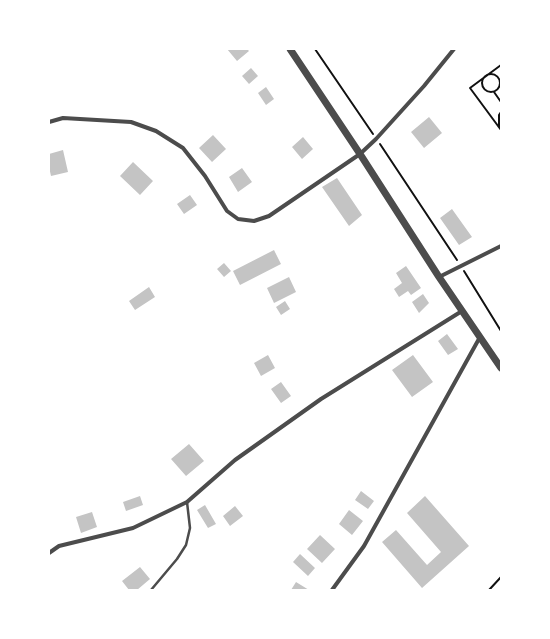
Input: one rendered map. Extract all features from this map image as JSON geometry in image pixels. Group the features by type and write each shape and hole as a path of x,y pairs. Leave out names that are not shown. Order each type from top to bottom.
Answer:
{"street":[{"path":"290,49 439,277 501,368"},
{"path":"49,122 63,118 131,122 156,131 184,148 205,176 227,211 238,220 254,221 269,216 360,154 376,139 424,86 454,49"},
{"path":"439,277 501,246"},
{"path":"49,553 59,546 133,528 187,502 235,460 309,408 462,311"},
{"path":"332,590 364,546 480,337"}],"lane":[{"path":"150,590 177,559 186,545 190,528 187,502"}],"path":[{"path":"315,49 461,266 501,331"},
{"path":"501,65 470,88 501,129"},
{"path":"499,85 498,88 493,91 486,91 482,83 483,78 491,74 495,76 499,79 499,85 501,88"},
{"path":"493,91 501,102"},
{"path":"501,112 499,120 501,129"},
{"path":"489,590 501,577"}],"building":[{"path":"227,49 247,49 249,51 237,61"},
{"path":"251,68 258,76 249,84 242,76"},
{"path":"266,87 274,99 266,105 258,93"},
{"path":"429,117 442,133 424,148 411,132"},
{"path":"213,135 226,149 212,162 199,148"},
{"path":"303,137 313,149 302,159 292,147"},
{"path":"63,150 68,172 51,176 49,154"},
{"path":"133,162 153,181 140,195 120,176"},
{"path":"242,168 252,182 238,192 229,177"},
{"path":"337,178 362,215 349,226 322,187"},
{"path":"190,195 197,205 184,214 177,204"},
{"path":"452,209 472,237 459,245 440,218"},
{"path":"274,250 281,264 240,285 233,271"},
{"path":"224,263 231,271 224,277 217,269"},
{"path":"406,266 421,288 411,295 408,291 399,297 394,289 402,283 396,273"},
{"path":"289,277 296,292 274,303 267,288"},
{"path":"149,287 155,297 135,310 129,301"},
{"path":"423,294 429,303 419,313 412,302"},
{"path":"285,301 290,309 281,315 276,307"},
{"path":"447,334 458,349 448,355 438,341"},
{"path":"268,355 275,368 261,376 254,363"},
{"path":"413,355 433,382 412,397 392,370"},
{"path":"281,382 291,396 281,403 271,389"},
{"path":"189,444 204,461 186,476 171,459"},
{"path":"361,491 374,501 368,509 355,500"},
{"path":"140,496 143,505 126,511 123,502"},
{"path":"425,496 469,546 422,588 382,542 396,530 427,565 441,552 407,513"},
{"path":"205,505 216,524 208,528 197,510"},
{"path":"235,506 243,516 230,526 223,516"},
{"path":"349,510 363,521 352,535 339,524"},
{"path":"92,512 97,527 81,533 76,517"},
{"path":"320,535 335,549 322,563 307,549"},
{"path":"300,554 315,568 308,576 293,562"},
{"path":"140,567 150,579 137,590 129,590 122,581"},
{"path":"296,582 309,590 291,590"}]}
